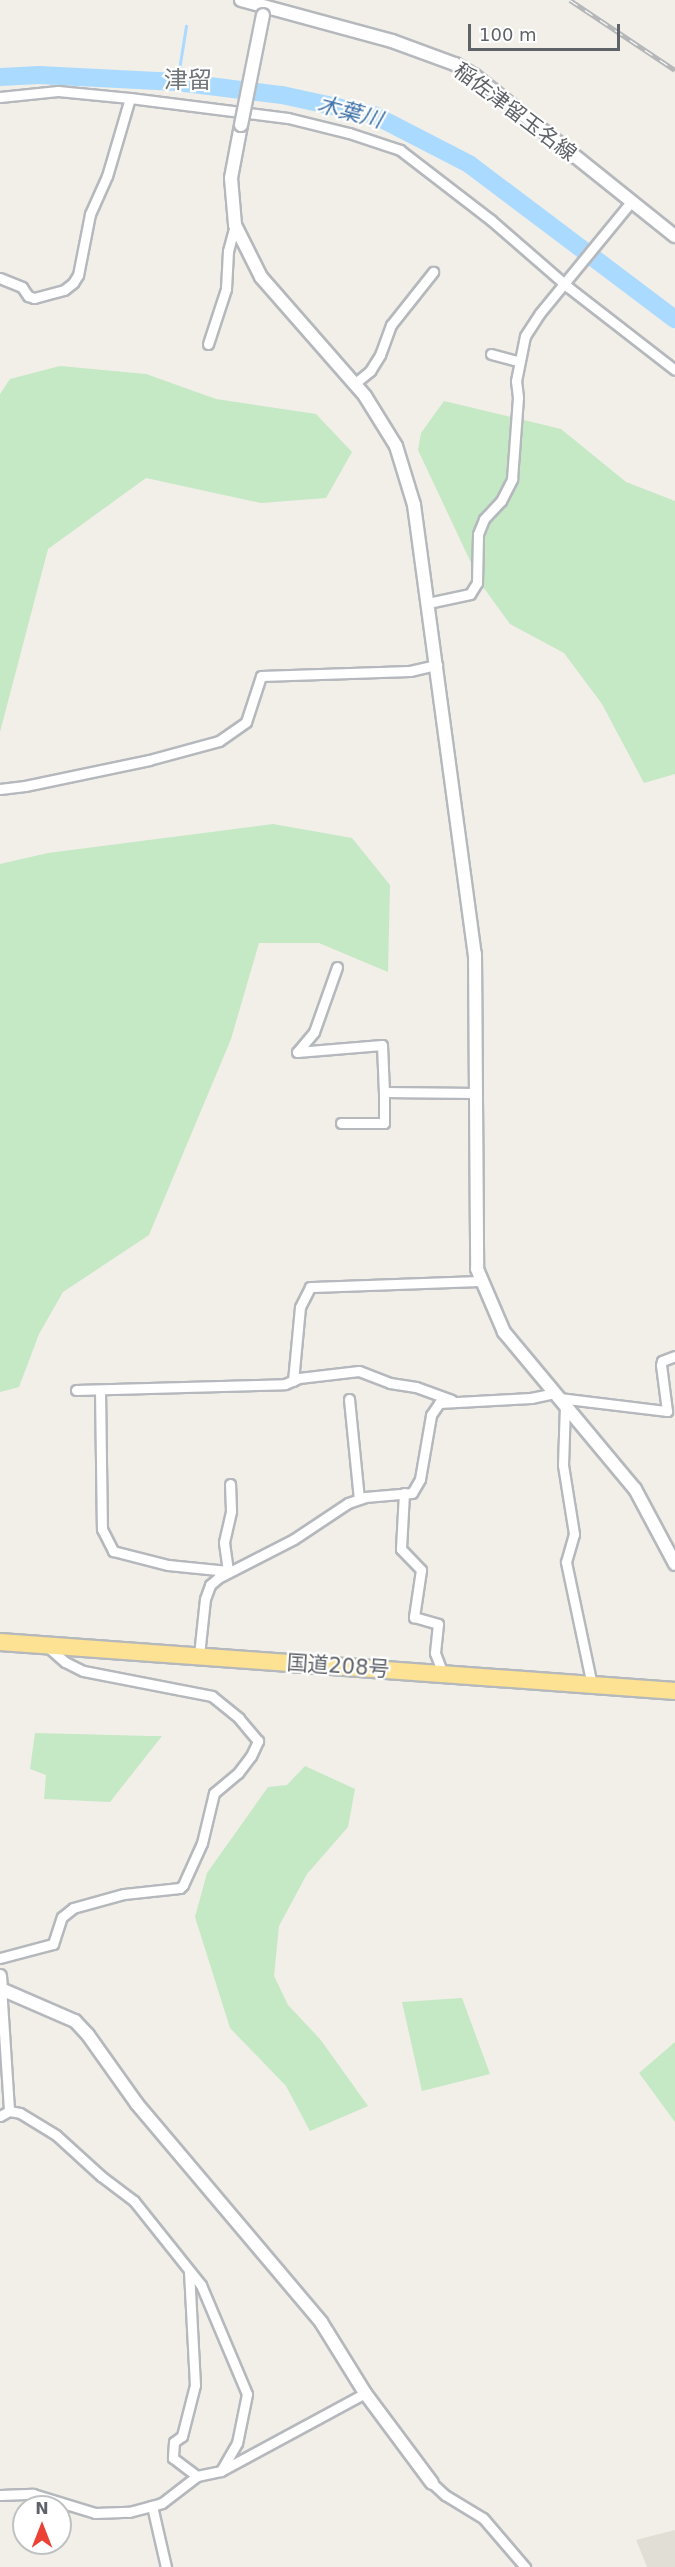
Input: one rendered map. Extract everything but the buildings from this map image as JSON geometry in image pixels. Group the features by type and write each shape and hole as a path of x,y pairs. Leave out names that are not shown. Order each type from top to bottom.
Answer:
{"highway":[{"name":"国道208号","path":"0,1642 675,1691"}],"street":[{"name":"稲佐津留玉名線","path":"241,0 392,41 455,64 475,76 675,237"},
{"path":"208,344 226,289 228,251 235,225 231,178 265,7"},
{"path":"0,97 58,91 288,118 349,133 400,150 491,220 564,284 675,370"},
{"path":"0,278 22,287 28,296 34,298 64,290 78,275 90,214 107,176 130,98"},
{"path":"428,603 470,594 477,583 478,534 484,519 501,501 512,479 518,408 518,361 525,336 631,202"},
{"path":"235,225 261,277 365,396 396,446 414,506 475,954 477,1269 504,1332 635,1490 675,1564"},
{"path":"354,384 370,371 380,355 391,325 433,273"},
{"path":"491,354 518,361"},
{"path":"0,789 25,786 149,760 219,741 246,722 261,676 410,671 437,665"},
{"path":"337,967 314,1032 297,1052 382,1044 384,1092 384,1123 341,1123"},
{"path":"384,1092 476,1093"},
{"path":"293,1381 300,1307 310,1287 482,1281"},
{"path":"199,1655 207,1591 210,1585 228,1571 294,1539 359,1499 412,1493 420,1479 434,1407 444,1401 454,1400 560,1398 667,1411 661,1365 662,1361 675,1356"},
{"path":"76,1390 285,1384 359,1371 390,1383 416,1387 454,1400"},
{"path":"100,1390 102,1529 113,1551 168,1564 228,1571"},
{"path":"560,1398 563,1465 574,1534 566,1562 592,1685"},
{"path":"349,1399 359,1499"},
{"path":"228,1571 224,1542 231,1511 230,1484"},
{"path":"404,1494 401,1549 421,1570 414,1617 438,1624 435,1653 443,1674"},
{"path":"0,1958 53,1944 62,1917 73,1908 124,1894 180,1888 202,1843 214,1793 238,1773 251,1756 258,1741 239,1718 212,1696 83,1671 65,1662 46,1645"},
{"path":"0,1980 5,2113 20,2113 56,2135 134,2202 201,2286 247,2394 237,2443 220,2471"},
{"path":"0,1980 75,2021 88,2035 137,2104 321,2322 365,2393 437,2481 445,2495 483,2518 525,2567"},
{"path":"189,2271 195,2385 182,2436 174,2442 173,2458 197,2476"},
{"path":"0,2495 33,2494 95,2513 129,2512 152,2506 162,2503 197,2476 220,2471 365,2393"},
{"path":"152,2506 166,2567"}],"shaded area":[{"path":"675,2530 675,2567 647,2567 636,2540"}],"green space":[{"path":"60,366 146,374 216,399 316,414 352,452 326,498 261,503 146,478 48,549 0,732 0,394 10,379"},
{"path":"444,401 561,429 626,482 675,501 675,774 644,783 602,704 564,653 510,624 481,584 418,450 421,433"},
{"path":"273,824 352,838 390,885 388,972 319,943 259,943 231,1039 149,1235 63,1292 39,1334 19,1387 0,1392 0,864 48,853"},
{"path":"35,1733 162,1736 110,1802 44,1799 46,1775 30,1769"},
{"path":"305,1766 355,1789 348,1827 307,1874 279,1926 274,1976 288,2005 320,2039 368,2106 310,2131 286,2086 230,2028 195,1917 207,1873 268,1787 287,1785"},
{"path":"462,1998 490,2074 422,2091 402,2002"},
{"path":"675,2042 675,2122 639,2073"}],"waterway":[{"path":"177,82 186,26"},
{"name":"木葉川","path":"0,77 39,75 177,82 282,95 374,115 469,164 675,319"}],"railway":[{"path":"570,0 675,70"}],"district":[{"name":"津留","path":"188,81"}]}
